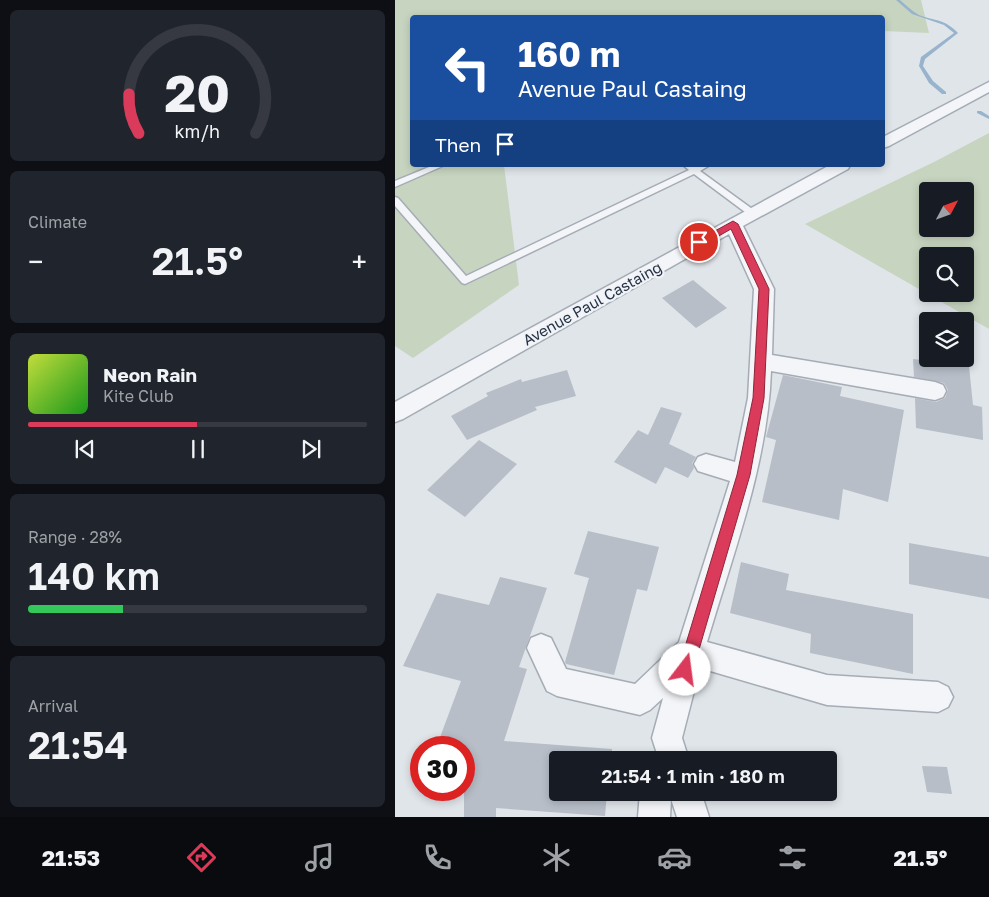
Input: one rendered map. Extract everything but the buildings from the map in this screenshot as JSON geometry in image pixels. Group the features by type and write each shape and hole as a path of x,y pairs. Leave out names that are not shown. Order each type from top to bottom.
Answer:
{"street":[{"path":"885,143 989,86"},
{"name":"Avenue Paul Castaing","path":"395,413 743,218 838,167"},
{"path":"668,751 690,651 743,475 759,398 764,289 743,218"},
{"path":"761,361 935,391"},
{"path":"706,464 743,475"},
{"path":"541,648 557,681 640,700 690,651"},
{"path":"690,651 827,690 938,697"},
{"path":"654,817 655,801"},
{"path":"688,801 693,817"}],"lane":[{"path":"395,184 436,167"},
{"path":"395,200 465,281 691,168 743,218"}],"green space":[{"path":"395,0 921,0 929,33 885,31 885,15 410,15 410,167 504,167 519,285 413,358 395,346"},
{"path":"989,133 989,329 974,320 974,312 959,312 942,302 974,302 974,247 919,247 919,289 805,224 936,161"}],"waterway":[{"path":"898,0 913,13 945,24 956,33 923,58 921,66 931,82 944,93"},
{"path":"979,112 989,118"}],"route":[{"path":"685,670 743,475 759,398 764,289 733,224 699,242"}]}
